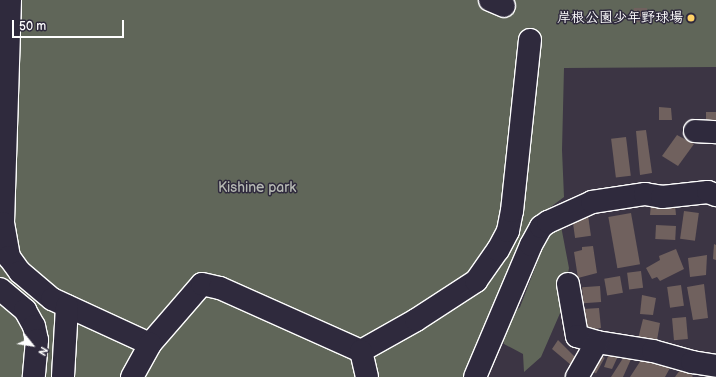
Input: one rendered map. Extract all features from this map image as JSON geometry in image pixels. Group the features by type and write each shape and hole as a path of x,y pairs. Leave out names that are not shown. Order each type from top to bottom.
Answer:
{"street":[{"path":"10,0 3,223 10,257 20,272 52,299 150,344"},
{"path":"361,351 416,320 476,281 498,250 508,231 526,88 530,40"},
{"path":"694,131 716,132"},
{"path":"475,377 531,245 541,227 554,218 592,202 645,194 662,197 708,192 716,195"},
{"path":"508,231 531,245"},
{"path":"132,377 150,344 202,284 220,288 361,351"},
{"path":"568,284 577,336 596,342 653,351 708,369"},
{"path":"0,290 25,310 34,326 36,340 34,377"},
{"path":"63,376 67,306"},
{"path":"577,377 596,342"},
{"path":"361,351 367,377"}],"green space":[{"name":"Kishine park","path":"0,0 716,0 716,67 564,68 562,150 564,197 536,218 469,377 0,377"},
{"path":"561,226 569,268 561,311 541,357 524,372 523,354 504,344 501,334 507,319 520,307 540,255 536,244"}],"building":[{"path":"634,8 647,8 647,22 634,22"},
{"path":"659,107 671,108 672,120 659,120"},
{"path":"706,112 716,112 716,123 706,123"},
{"path":"646,130 652,173 640,175 636,131"},
{"path":"677,135 694,144 678,166 662,156"},
{"path":"626,137 631,176 616,178 611,139"},
{"path":"651,204 675,205 676,215 650,215"},
{"path":"684,211 699,213 695,241 680,239"},
{"path":"631,213 640,264 617,268 608,217"},
{"path":"588,215 591,236 575,238 572,217"},
{"path":"656,225 676,226 675,240 655,239"},
{"path":"714,244 716,245 716,260 713,259"},
{"path":"593,246 597,273 578,278 574,252 582,250 582,247"},
{"path":"676,249 684,269 660,281 657,277 652,279 646,268 660,260 659,256"},
{"path":"707,255 706,275 690,277 688,258"},
{"path":"641,271 643,288 629,290 627,273"},
{"path":"620,276 623,293 607,296 604,279"},
{"path":"704,284 708,318 693,320 687,287"},
{"path":"681,285 684,306 670,308 667,287"},
{"path":"600,286 601,302 583,303 582,287"},
{"path":"642,295 656,298 653,315 640,314"},
{"path":"599,308 601,328 583,331 583,309"},
{"path":"686,317 688,339 674,340 672,318"},
{"path":"643,319 660,323 656,346 637,343"},
{"path":"558,340 577,359 571,365 552,349"},
{"path":"611,348 620,352 612,369 604,367"},
{"path":"596,353 605,358 596,374 587,369"},
{"path":"625,355 632,357 623,377 611,377"},
{"path":"643,357 651,363 657,359 670,368 665,377 630,377"},
{"path":"682,367 693,376 675,377"}],"place":[{"name":"岸根公園少年野球場","path":"691,18"}]}
